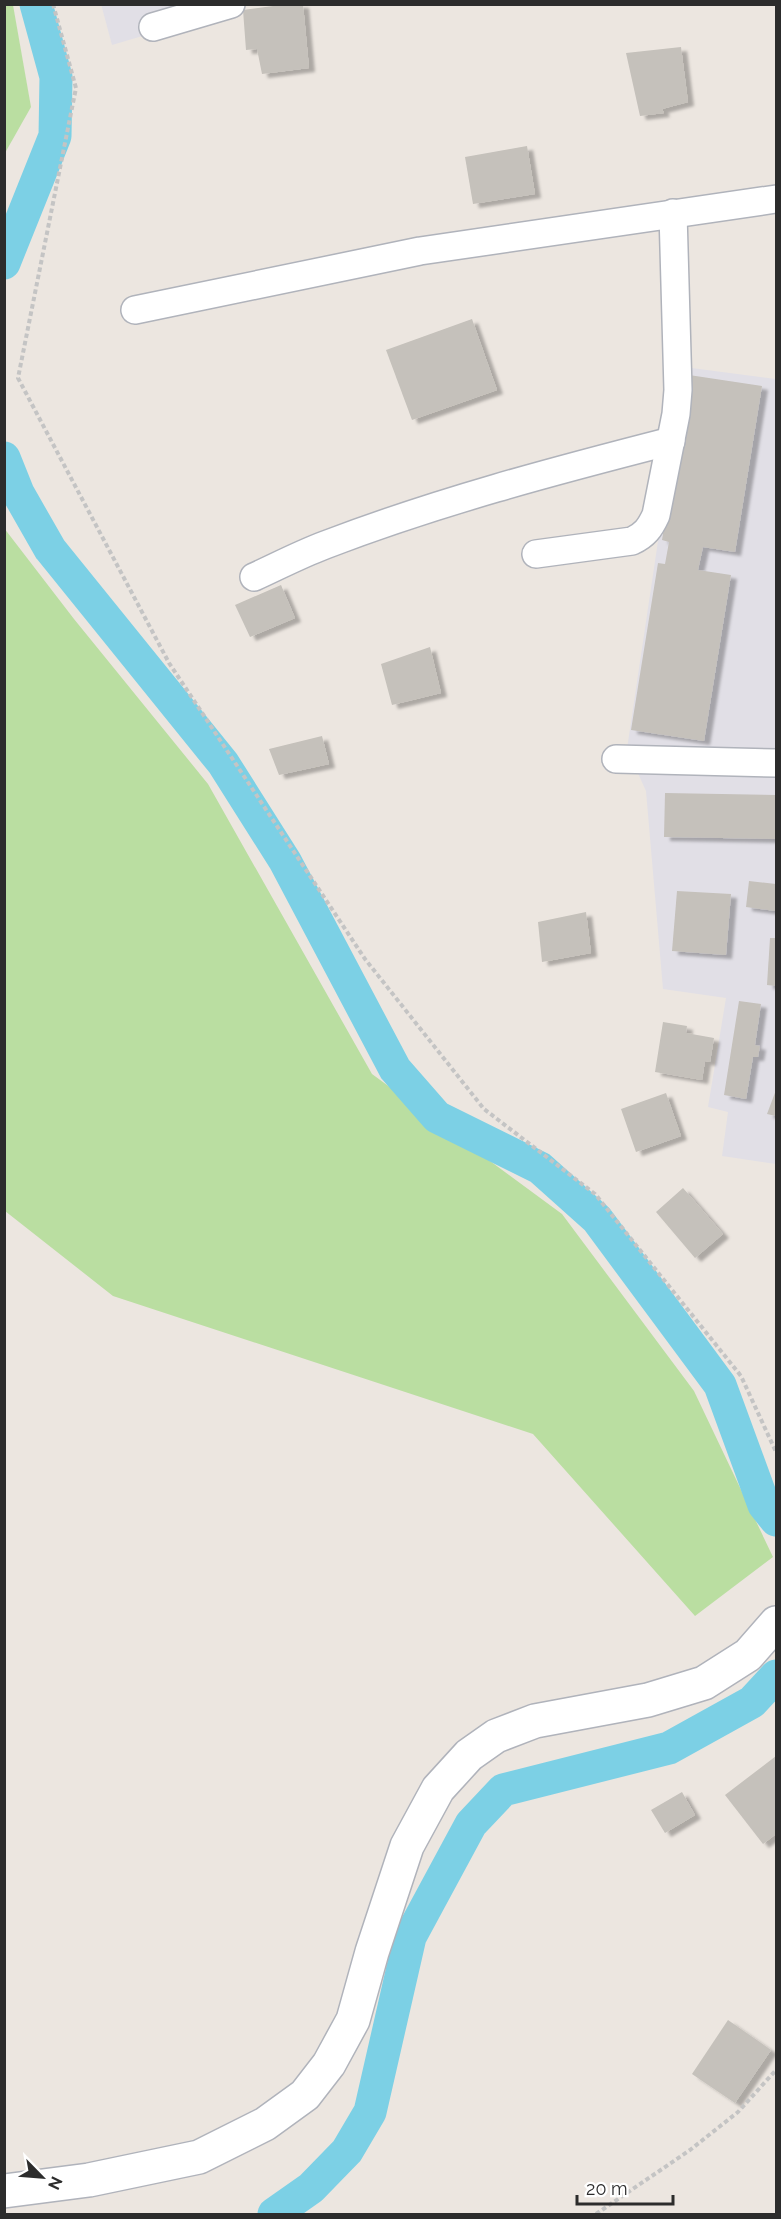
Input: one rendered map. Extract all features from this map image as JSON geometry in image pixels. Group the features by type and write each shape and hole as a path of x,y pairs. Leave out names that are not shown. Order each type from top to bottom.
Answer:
{"main road":[{"path":"4,2191 89,2180 200,2157 265,2124 305,2096 329,2064 353,2020 372,1952 407,1846 438,1790 470,1755 496,1736 535,1721 648,1701 704,1683 748,1655 777,1623"}],"street":[{"path":"153,27 231,4"},
{"path":"135,310 420,251 777,199"},
{"path":"536,554 632,541 650,528 656,515 670,441 678,380 674,213"},
{"path":"254,577 324,545 436,507 556,471 670,441"},
{"path":"616,759 777,763"}],"path":[{"path":"53,4 76,87 18,378 169,663 365,959 484,1109 595,1194 741,1376 777,1452"},
{"path":"596,2214 690,2150 738,2112 777,2070"}],"shaded area":[{"path":"101,4 247,5 112,45"},
{"path":"684,367 776,379 776,1164 722,1156 728,1112 708,1107 726,998 663,989 646,791 627,749"}],"green space":[{"path":"5,4 13,5 31,107 5,153"},
{"path":"4,528 74,619 208,784 372,1074 562,1214 694,1391 773,1557 695,1616 533,1434 113,1296 5,1211"}],"building":[{"path":"303,4 309,68 262,74 257,49 246,50 243,10"},
{"path":"681,47 688,102 662,109 664,113 640,116 626,53"},
{"path":"527,146 535,194 473,204 465,157"},
{"path":"472,319 497,390 412,420 386,350"},
{"path":"689,375 762,386 735,552 703,547 698,570 731,575 704,741 631,730 658,563 665,564 669,542 662,540"},
{"path":"281,585 295,618 250,637 235,605"},
{"path":"430,647 441,693 392,705 381,664"},
{"path":"322,736 329,764 279,775 269,749"},
{"path":"665,793 776,795 776,839 664,837"},
{"path":"749,881 776,884 776,911 746,907"},
{"path":"677,891 731,894 726,955 672,951"},
{"path":"586,912 591,953 542,962 538,922"},
{"path":"770,938 776,938 776,986 767,985"},
{"path":"739,1001 761,1004 755,1045 760,1046 758,1057 753,1057 746,1099 724,1095"},
{"path":"663,1022 687,1026 686,1033 714,1038 710,1062 705,1061 702,1080 655,1072"},
{"path":"776,1090 776,1116 767,1114"},
{"path":"666,1093 681,1136 636,1152 621,1109"},
{"path":"683,1188 723,1234 695,1258 656,1212"},
{"path":"776,1756 776,1834 763,1844 725,1795"},
{"path":"682,1792 695,1815 665,1833 651,1810"},
{"path":"728,2020 771,2050 735,2103 692,2074"}],"waterway":[{"path":"4,263 55,136 56,77 36,4"},
{"path":"4,458 18,493 50,549 223,763 285,861 395,1069 437,1117 540,1168 597,1219 720,1385 764,1505 776,1520"},
{"path":"274,2214 311,2188 347,2151 370,2112 410,1937 471,1824 503,1790 669,1748 752,1702 776,1676"}]}
